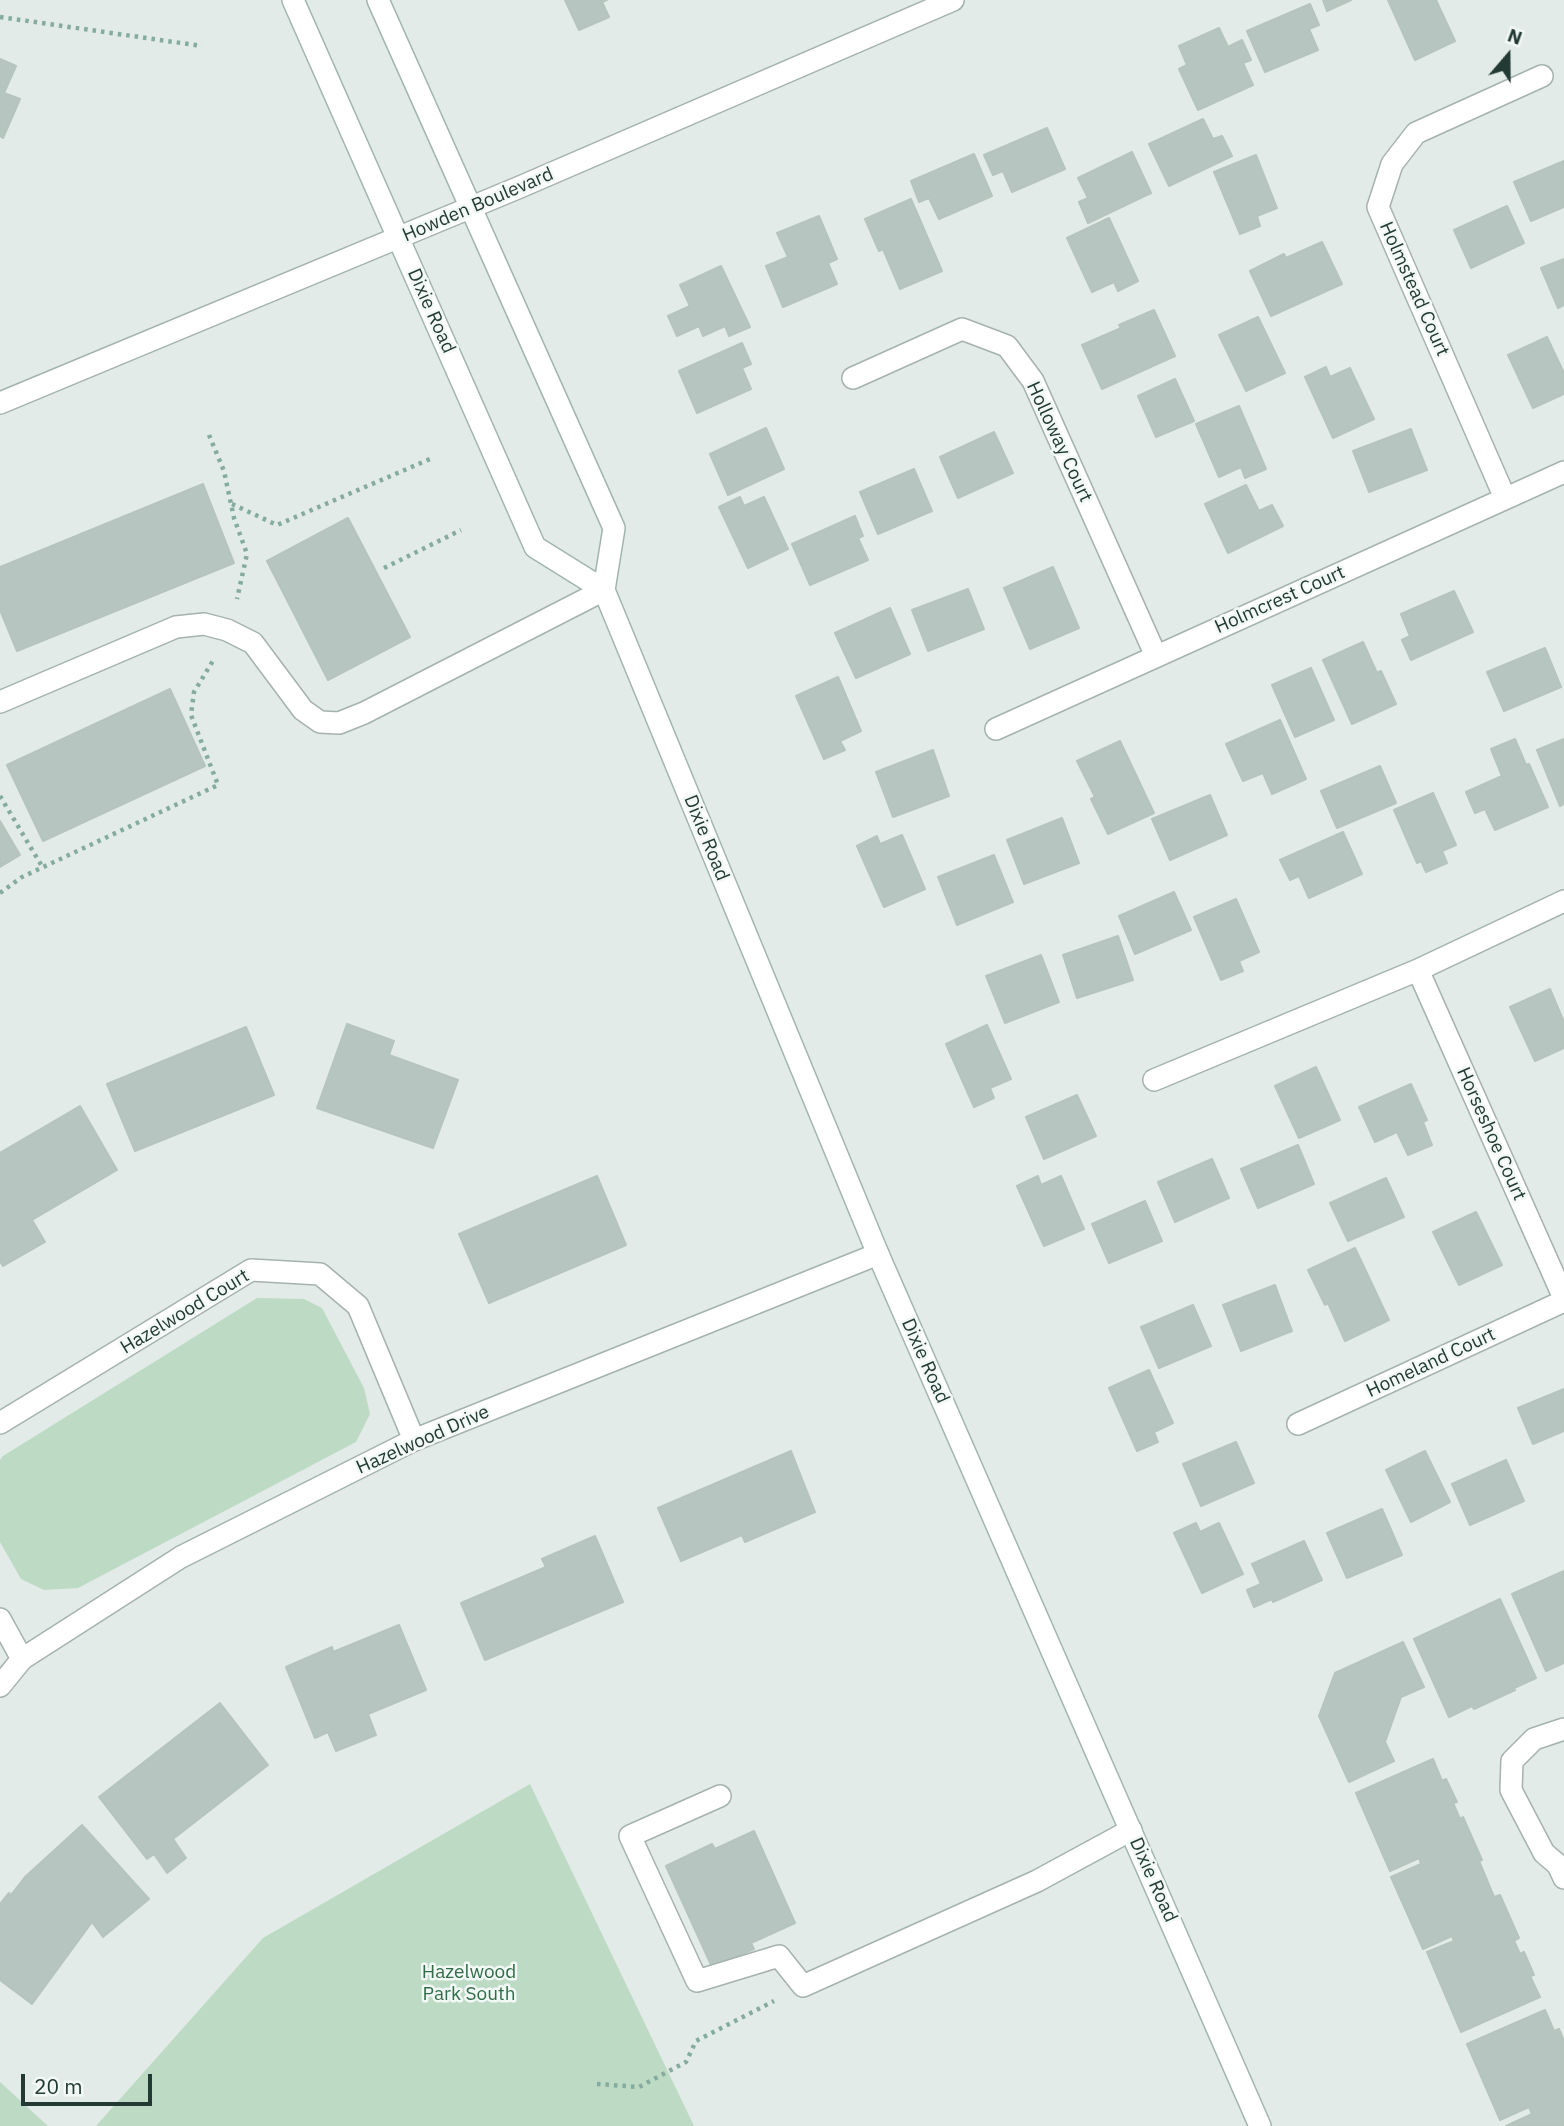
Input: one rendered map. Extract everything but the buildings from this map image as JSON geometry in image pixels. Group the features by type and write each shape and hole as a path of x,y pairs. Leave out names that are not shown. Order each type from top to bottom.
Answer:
{"street":[{"name":"Dixie Road","path":"293,0 535,547 604,590 878,1254 1260,2126"},
{"path":"0,702 176,627 204,624 227,630 253,643 303,710 320,722 339,723 604,590 614,528 378,0"},
{"name":"Howden Boulevard","path":"0,404 471,208 953,0"},
{"name":"Holmstead Court","path":"1505,498 1378,208 1392,164 1416,133 1542,76"},
{"name":"Holloway Court","path":"853,377 962,329 1007,346 1032,382 1156,656"},
{"name":"Holmcrest Court","path":"996,729 1564,472"},
{"path":"1154,1080 1418,970 1564,901"},
{"name":"Horseshoe Court","path":"1418,970 1564,1299"},
{"name":"Hazelwood Drive","path":"0,1686 22,1659 181,1558 414,1440 878,1254"},
{"name":"Hazelwood Court","path":"0,1423 251,1270 320,1274 358,1306 414,1440"},
{"name":"Homeland Court","path":"1298,1424 1564,1299"},
{"path":"0,1619 22,1659"},
{"path":"1562,1869 1544,1853 1511,1790 1512,1761 1534,1739 1564,1729"},
{"path":"720,1796 630,1836 697,1981 779,1956 803,1986 1037,1881 1131,1830"}],"path":[{"path":"0,17 202,46"},
{"path":"0,893 22,877 218,785 191,716 194,692 217,654 227,630 241,587 247,554 224,471 209,435"},
{"path":"231,504 277,525 430,459"},
{"path":"384,568 460,530"},
{"path":"0,796 43,868"},
{"path":"597,2084 639,2087 686,2062 696,2041 803,1986"}],"green space":[{"path":"257,1298 304,1299 322,1308 364,1388 370,1414 356,1442 78,1588 44,1590 21,1579 0,1542 0,1460 3,1456"},
{"name":"Hazelwood Park South","path":"530,1784 694,2126 96,2126 263,1938"},
{"path":"0,2082 48,2126 0,2126"}]}
